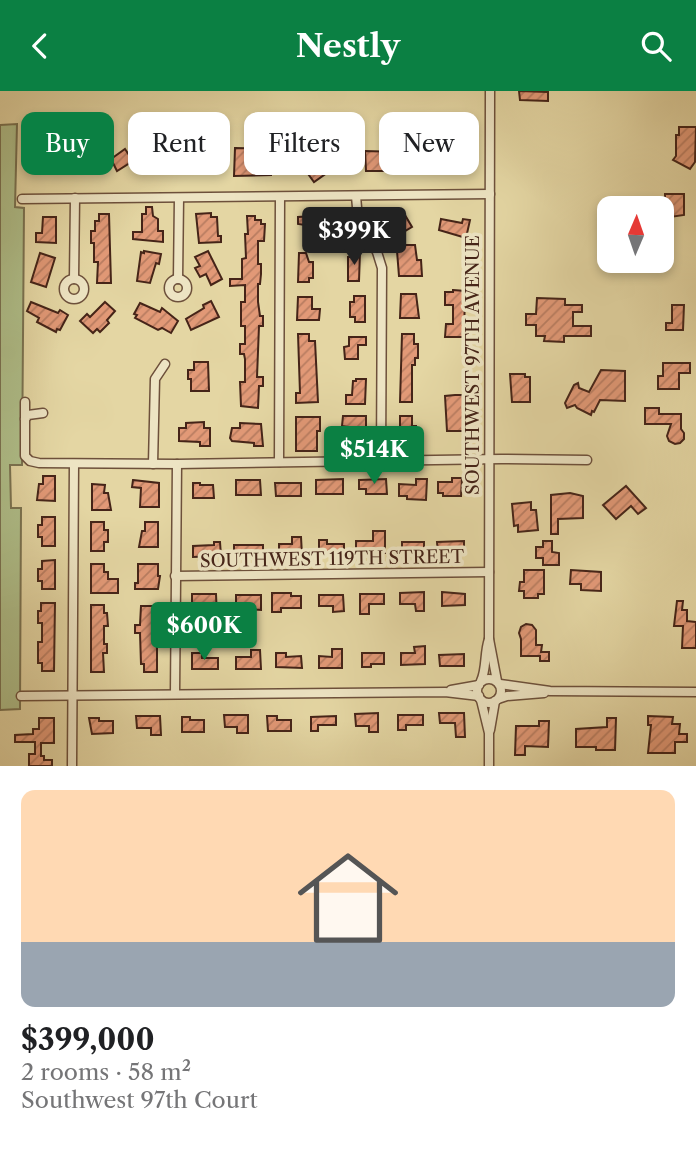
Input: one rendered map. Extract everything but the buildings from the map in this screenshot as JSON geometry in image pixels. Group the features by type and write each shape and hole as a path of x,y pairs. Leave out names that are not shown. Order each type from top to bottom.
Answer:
{"street":[{"name":"SOUTHWEST 97TH AVENUE","path":"490,91 489,639 498,683"},
{"path":"22,199 490,194"},
{"path":"356,196 358,219 377,252 382,268 381,461"},
{"path":"279,462 280,197"},
{"path":"74,279 75,198"},
{"path":"178,198 178,279"},
{"path":"153,464 155,379 164,364"},
{"path":"25,402 25,453 27,459 43,464 587,460"},
{"path":"25,419 28,415 43,413"},
{"path":"72,766 74,464"},
{"path":"175,694 177,464"},
{"name":"SOUTHWEST 119TH STREET","path":"175,576 489,572"},
{"name":"SOUTHWEST 97TH AVENUE","path":"480,683 485,671 489,639"},
{"path":"445,692 489,679 498,683 550,691"},
{"path":"480,683 480,698 489,733"},
{"path":"489,766 489,733 501,692 498,683"},
{"path":"22,696 445,692 480,698 488,703 507,696 550,691 696,692"}],"green space":[{"path":"17,124 15,207 24,208 22,465 10,465 11,508 21,508 20,709 0,710 0,125"}]}
